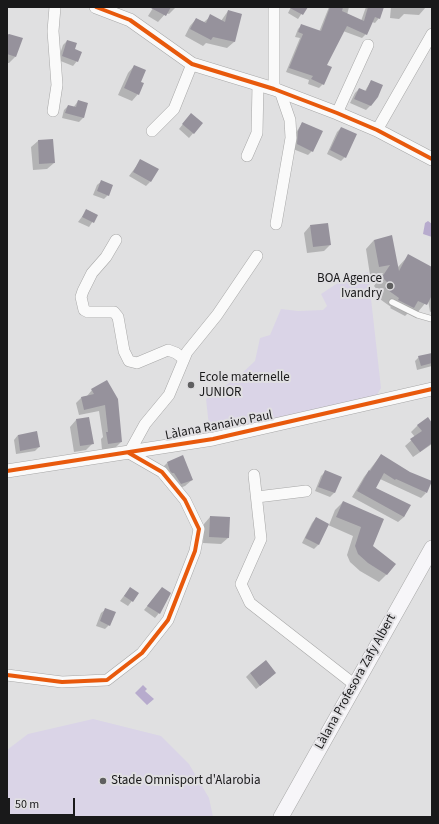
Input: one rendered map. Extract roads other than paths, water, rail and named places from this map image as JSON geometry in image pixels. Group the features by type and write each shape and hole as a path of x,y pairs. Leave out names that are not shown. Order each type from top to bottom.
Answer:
{"main road":[{"name":"Làlana Profesora Zafy Albert","path":"281,817 432,548"}],"street":[{"path":"53,111 58,85 53,31 55,7"},
{"path":"96,7 130,20 192,64 236,76 337,113 377,130 432,159"},
{"path":"274,7 277,90 290,120 291,138 276,224"},
{"path":"377,130 432,34"},
{"path":"337,113 368,45"},
{"path":"152,131 174,109 192,64"},
{"path":"247,156 257,133 258,85"},
{"path":"116,240 106,258 92,274 83,291 81,296 84,310 114,312 118,317 124,351 129,361 137,363 168,350 176,352 184,359"},
{"path":"7,675 62,682 107,680 142,653 168,620 195,551 199,529 185,500 162,472 129,453 144,424 169,395 187,352 242,281 257,256"},
{"name":"Làlana Ranaivo Paul","path":"7,471 212,439 432,389"},
{"path":"254,475 261,539 241,584 250,604 355,685"},
{"path":"257,497 306,491"}],"lane":[{"path":"392,302 418,315 432,319"}],"place":[{"name":"BOA Agence Ivandry","path":"390,286"},
{"name":"Ecole maternelle JUNIOR","path":"191,385"},
{"name":"Stade Omnisport d'Alarobia","path":"103,781"}]}
